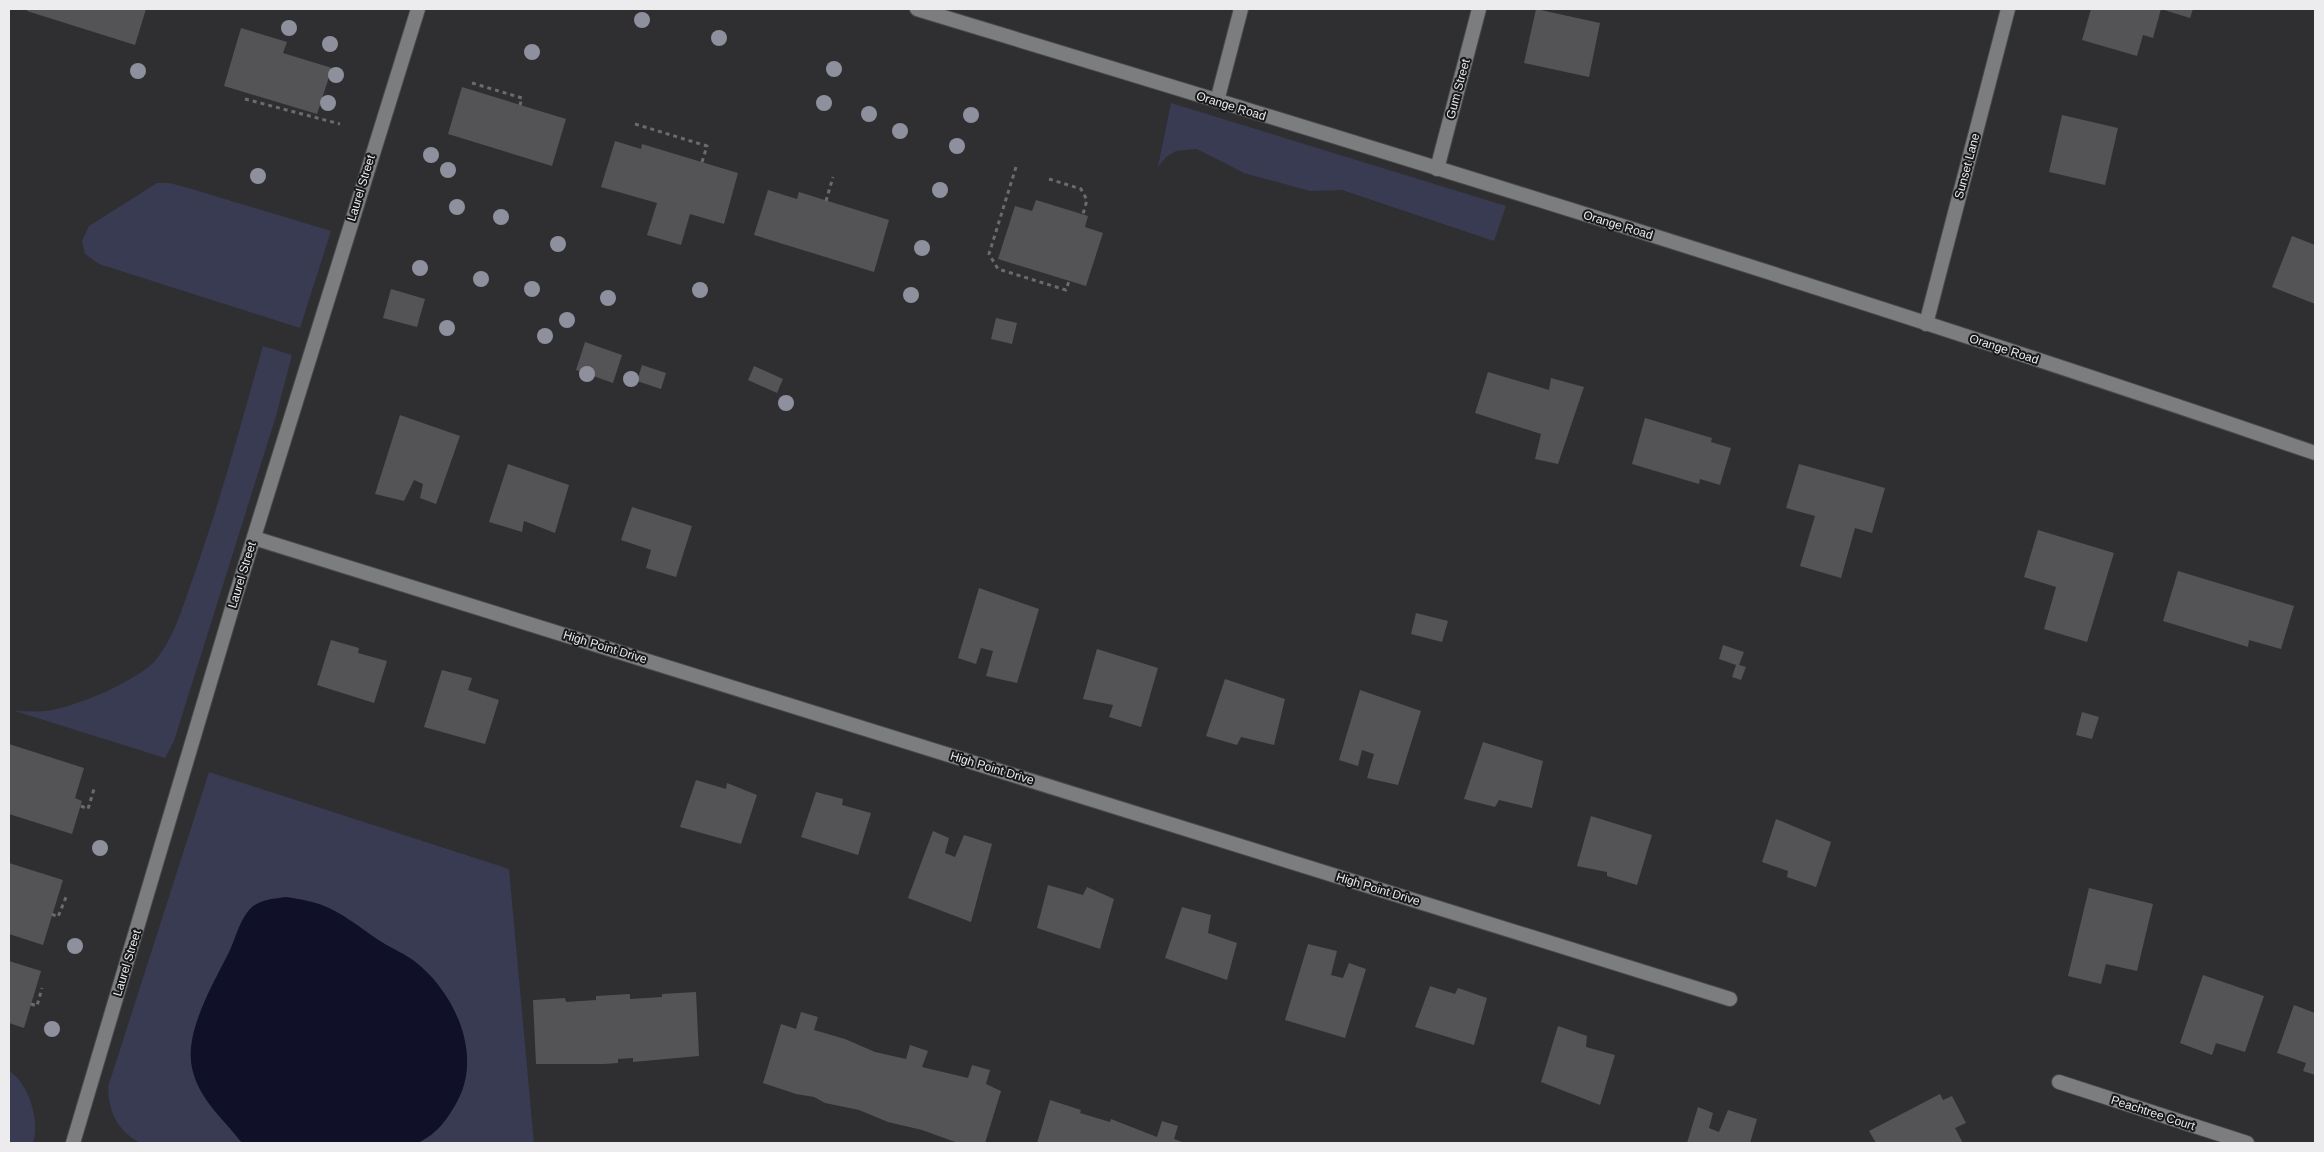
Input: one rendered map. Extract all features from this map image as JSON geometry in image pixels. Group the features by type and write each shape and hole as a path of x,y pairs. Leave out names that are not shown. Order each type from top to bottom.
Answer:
{"street":[{"name":"Laurel Street","path":"73,1143 254,538 418,9"},
{"name":"Orange Road","path":"917,9 1653,235 2073,370 2315,453"},
{"path":"1216,101 1241,9"},
{"name":"Gum Street","path":"1437,169 1478,9"},
{"name":"Sunset Lane","path":"1926,324 2008,9"},
{"name":"High Point Drive","path":"254,538 1730,999"},
{"name":"Peachtree Court","path":"2059,1082 2248,1143"}],"path":[{"path":"472,82 522,98 520,105"},
{"path":"245,99 340,124"},
{"path":"634,124 707,146 702,162"},
{"path":"1016,167 989,254 998,269 1066,290 1069,281"},
{"path":"826,201 833,177"},
{"path":"1049,179 1081,189 1087,200 1083,214"},
{"path":"81,806 88,808 94,788"},
{"path":"52,914 58,916 66,897"},
{"path":"31,1004 37,1006 42,988"}],"shaded area":[{"path":"1171,103 1506,206 1494,241 1342,190 1310,191 1244,173 1197,149 1176,151 1166,157 1158,167"},
{"path":"157,183 169,183 185,187 331,231 300,328 99,264 85,254 82,241 89,226"},
{"path":"263,346 292,355 276,416 174,741 165,758 15,711 46,711 88,699 134,677 155,661 162,652 186,600 203,549 230,463"},
{"path":"209,772 509,869 534,1143 140,1143 125,1132 112,1113 108,1087"},
{"path":"286,897 325,906 381,942 409,957 427,973 451,1005 460,1023 465,1043 467,1062 465,1081 458,1100 446,1120 431,1135 418,1143 242,1143 212,1108 200,1090 192,1068 192,1039 196,1023 209,992 241,923 250,909 262,901"},
{"path":"9,1071 22,1084 31,1103 35,1124 33,1143 9,1143"}],"building":[{"path":"28,9 146,9 135,45 27,11"},
{"path":"1536,9 1600,23 1589,77 1524,63"},
{"path":"2091,9 2161,9 2153,38 2143,35 2137,56 2082,40"},
{"path":"2161,9 2193,9 2190,18"},
{"path":"241,28 287,42 283,53 332,68 317,114 224,86"},
{"path":"462,87 566,119 552,166 448,134"},
{"path":"2062,115 2118,128 2105,185 2049,172"},
{"path":"615,141 641,149 642,144 738,173 724,224 690,214 681,245 647,235 657,203 601,187"},
{"path":"768,190 797,199 799,192 889,220 874,272 754,235"},
{"path":"1036,200 1088,216 1085,227 1103,233 1086,286 998,259 1015,206 1032,211"},
{"path":"2292,236 2315,245 2315,304 2272,287"},
{"path":"391,289 425,299 417,327 383,318"},
{"path":"996,318 1017,323 1012,344 991,339"},
{"path":"585,342 622,355 613,383 576,370"},
{"path":"642,365 666,373 661,389 637,381"},
{"path":"754,366 783,379 777,393 748,380"},
{"path":"1488,372 1549,390 1551,378 1584,387 1558,464 1535,459 1541,434 1475,413"},
{"path":"400,415 460,436 436,504 420,498 423,484 414,480 404,501 375,494"},
{"path":"1645,418 1712,438 1711,442 1731,448 1720,485 1700,479 1699,484 1632,464"},
{"path":"508,464 569,485 555,533 524,521 522,532 489,522"},
{"path":"1799,464 1885,488 1872,533 1855,528 1841,578 1800,566 1815,516 1786,508"},
{"path":"632,507 692,526 676,577 646,568 651,550 621,540"},
{"path":"2038,530 2114,553 2087,642 2044,629 2056,587 2024,577"},
{"path":"2178,571 2294,606 2281,649 2249,640 2248,647 2163,621"},
{"path":"979,588 1039,609 1017,683 986,676 993,651 981,648 976,664 958,658"},
{"path":"1416,613 1448,621 1442,642 1411,634"},
{"path":"331,640 359,648 358,653 387,661 374,703 317,685"},
{"path":"1723,645 1744,652 1739,665 1746,667 1741,680 1732,677 1736,665 1719,659"},
{"path":"1097,649 1158,668 1141,727 1109,717 1113,705 1083,699"},
{"path":"442,670 472,678 468,690 499,700 485,744 424,727"},
{"path":"1225,679 1285,699 1274,745 1241,737 1237,745 1206,736"},
{"path":"1360,690 1421,711 1398,785 1367,778 1374,754 1362,750 1358,766 1339,760"},
{"path":"2082,712 2099,717 2092,739 2076,735"},
{"path":"1483,742 1543,761 1532,808 1499,800 1495,807 1464,799"},
{"path":"9,744 84,768 75,798 82,801 72,834 9,814"},
{"path":"696,780 726,789 727,783 757,795 741,844 680,827"},
{"path":"816,792 843,799 842,805 871,813 858,855 801,837"},
{"path":"1591,816 1652,835 1637,885 1607,876 1607,872 1577,866"},
{"path":"1776,819 1831,842 1816,887 1787,877 1788,871 1762,862"},
{"path":"933,831 949,838 945,853 955,857 964,835 992,844 971,922 908,898"},
{"path":"9,863 63,880 43,945 9,934"},
{"path":"1048,885 1083,895 1087,887 1114,899 1100,949 1037,928"},
{"path":"2089,888 2153,904 2137,971 2106,964 2101,984 2068,976"},
{"path":"1182,907 1211,915 1208,933 1237,943 1227,980 1165,958"},
{"path":"1308,944 1337,951 1331,975 1343,978 1349,963 1366,969 1345,1038 1285,1020"},
{"path":"9,961 41,971 24,1028 9,1023"},
{"path":"2203,975 2264,996 2245,1052 2216,1043 2212,1055 2180,1043"},
{"path":"1430,986 1455,994 1458,988 1487,998 1474,1045 1415,1027"},
{"path":"696,992 699,1056 633,1062 633,1058 618,1059 618,1063 604,1064 536,1064 533,1000 565,998 566,1002 596,1000 596,996 630,994 630,999 662,997 662,994"},
{"path":"2294,1005 2315,1013 2315,1075 2303,1071 2306,1063 2277,1053"},
{"path":"801,1012 818,1017 814,1030 845,1039 875,1052 906,1059 910,1045 928,1051 922,1067 968,1078 972,1065 990,1070 986,1084 1001,1091 985,1143 958,1143 922,1130 888,1122 859,1110 825,1103 814,1097 796,1094 763,1083 781,1024 796,1029"},
{"path":"1558,1026 1587,1036 1586,1047 1615,1055 1600,1105 1541,1082"},
{"path":"1940,1094 1943,1100 1952,1096 1966,1123 1955,1128 1963,1143 1876,1143 1869,1131"},
{"path":"1050,1100 1081,1110 1080,1113 1110,1122 1111,1119 1157,1137 1162,1121 1178,1126 1174,1139 1185,1143 1037,1143"},
{"path":"1698,1107 1713,1113 1709,1128 1719,1132 1728,1110 1757,1119 1750,1143 1687,1143"}]}
